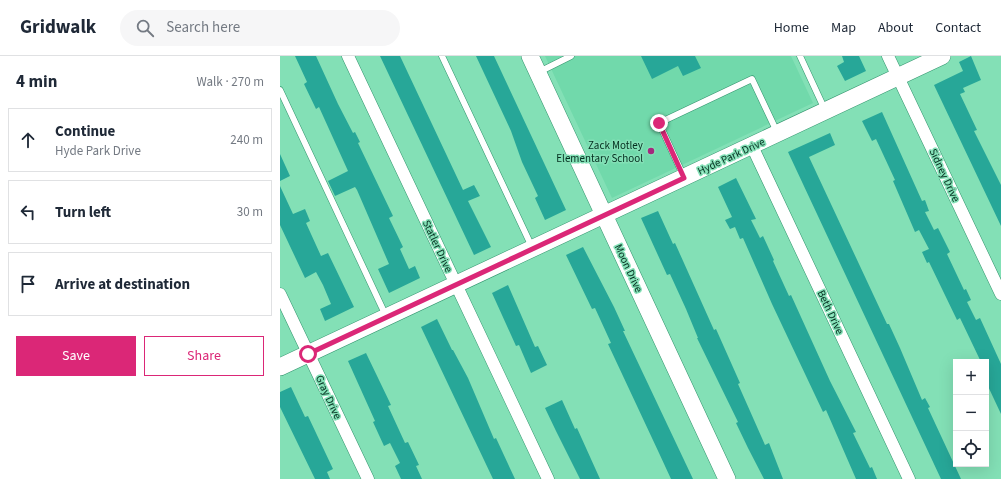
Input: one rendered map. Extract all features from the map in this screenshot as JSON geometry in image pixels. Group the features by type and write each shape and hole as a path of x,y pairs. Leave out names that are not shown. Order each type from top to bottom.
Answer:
{"street":[{"name":"Statler Drive","path":"348,56 548,479"},
{"name":"Moon Drive","path":"530,56 727,479"},
{"name":"Sidney Drive","path":"888,56 1001,294"},
{"name":"Hyde Park Drive","path":"280,367 942,56"},
{"name":"Beth Drive","path":"752,146 910,479"},
{"name":"Gray Drive","path":"280,294 368,479"}],"lane":[{"path":"442,56 532,249"},
{"path":"538,72 572,56"},
{"path":"800,56 826,111"},
{"path":"684,178 659,123 752,79 778,134"},
{"path":"280,90 387,317"}],"shaded area":[{"name":"Zack Motley Elementary School","path":"545,56 791,56 813,103 612,198"}],"building":[{"path":"295,56 316,56 338,104 353,133 355,132 360,142 358,143 393,216 389,218 403,247 400,249 409,269 415,266 420,278 389,293 378,269 389,264 357,190 355,187 335,196 328,181 348,171 319,107 316,109 304,84 307,82"},
{"path":"380,56 400,56 463,190 474,185 480,196 468,201 491,247 474,255"},
{"path":"476,56 494,56 566,210 545,220 535,198 538,196 522,162 511,131"},
{"path":"641,56 695,56 701,68 683,76 678,66 652,79"},
{"path":"842,56 859,56 866,71 845,81 837,66 844,62"},
{"path":"971,56 981,80 963,88 965,92 960,94 977,130 974,131 1001,185 1001,226 934,85 963,71 959,62"},
{"path":"882,112 922,201 925,200 929,211 925,212 934,230 938,228 950,252 947,254 964,290 966,289 971,300 967,302 976,320 980,318 1001,364 1001,414 989,388 989,359 980,359 960,318 957,320 929,262 927,263 922,252 929,249 919,230 915,232 893,181 895,180 876,139 872,141 862,121"},
{"path":"830,133 835,145 809,157 887,324 889,324 922,400 925,398 930,407 928,408 953,462 953,467 955,467 961,479 941,479 788,152"},
{"path":"280,154 290,176 280,181"},
{"path":"736,178 756,219 751,220 760,238 763,236 789,296 791,295 830,381 856,432 853,433 877,479 856,479 826,410 823,412 772,304 743,238 740,239 735,227 730,229 725,220 732,217 718,187"},
{"path":"280,186 293,214 305,209 310,221 306,223 321,256 328,253 354,307 325,321 320,309 331,304 323,285 316,272 305,278 280,225"},
{"path":"658,211 673,244 675,243 714,330 716,329 765,445 769,443 783,479 764,479 736,423 738,422 697,338 670,274 667,275 641,218"},
{"path":"583,247 614,307 625,331 623,331 693,479 671,479 608,344 611,343 595,308 592,309 566,255"},
{"path":"508,285 535,347 538,346 547,365 531,373 519,345 516,346 492,293"},
{"path":"437,319 468,378 494,439 496,438 515,479 493,479 421,327"},
{"path":"366,353 391,405 388,406 405,443 408,442 419,465 416,466 422,479 401,479 395,466 400,463 390,443 384,446 373,422 375,421 348,361"},
{"path":"291,387 305,417 308,416 333,469 327,472 330,479 315,479 280,407 280,392"},
{"path":"562,400 575,429 577,428 600,479 580,479 556,431 545,408"}],"place":[{"name":"Zack Motley Elementary School","path":"651,151"}],"route":[{"path":"308,354 684,178 659,123"}]}
